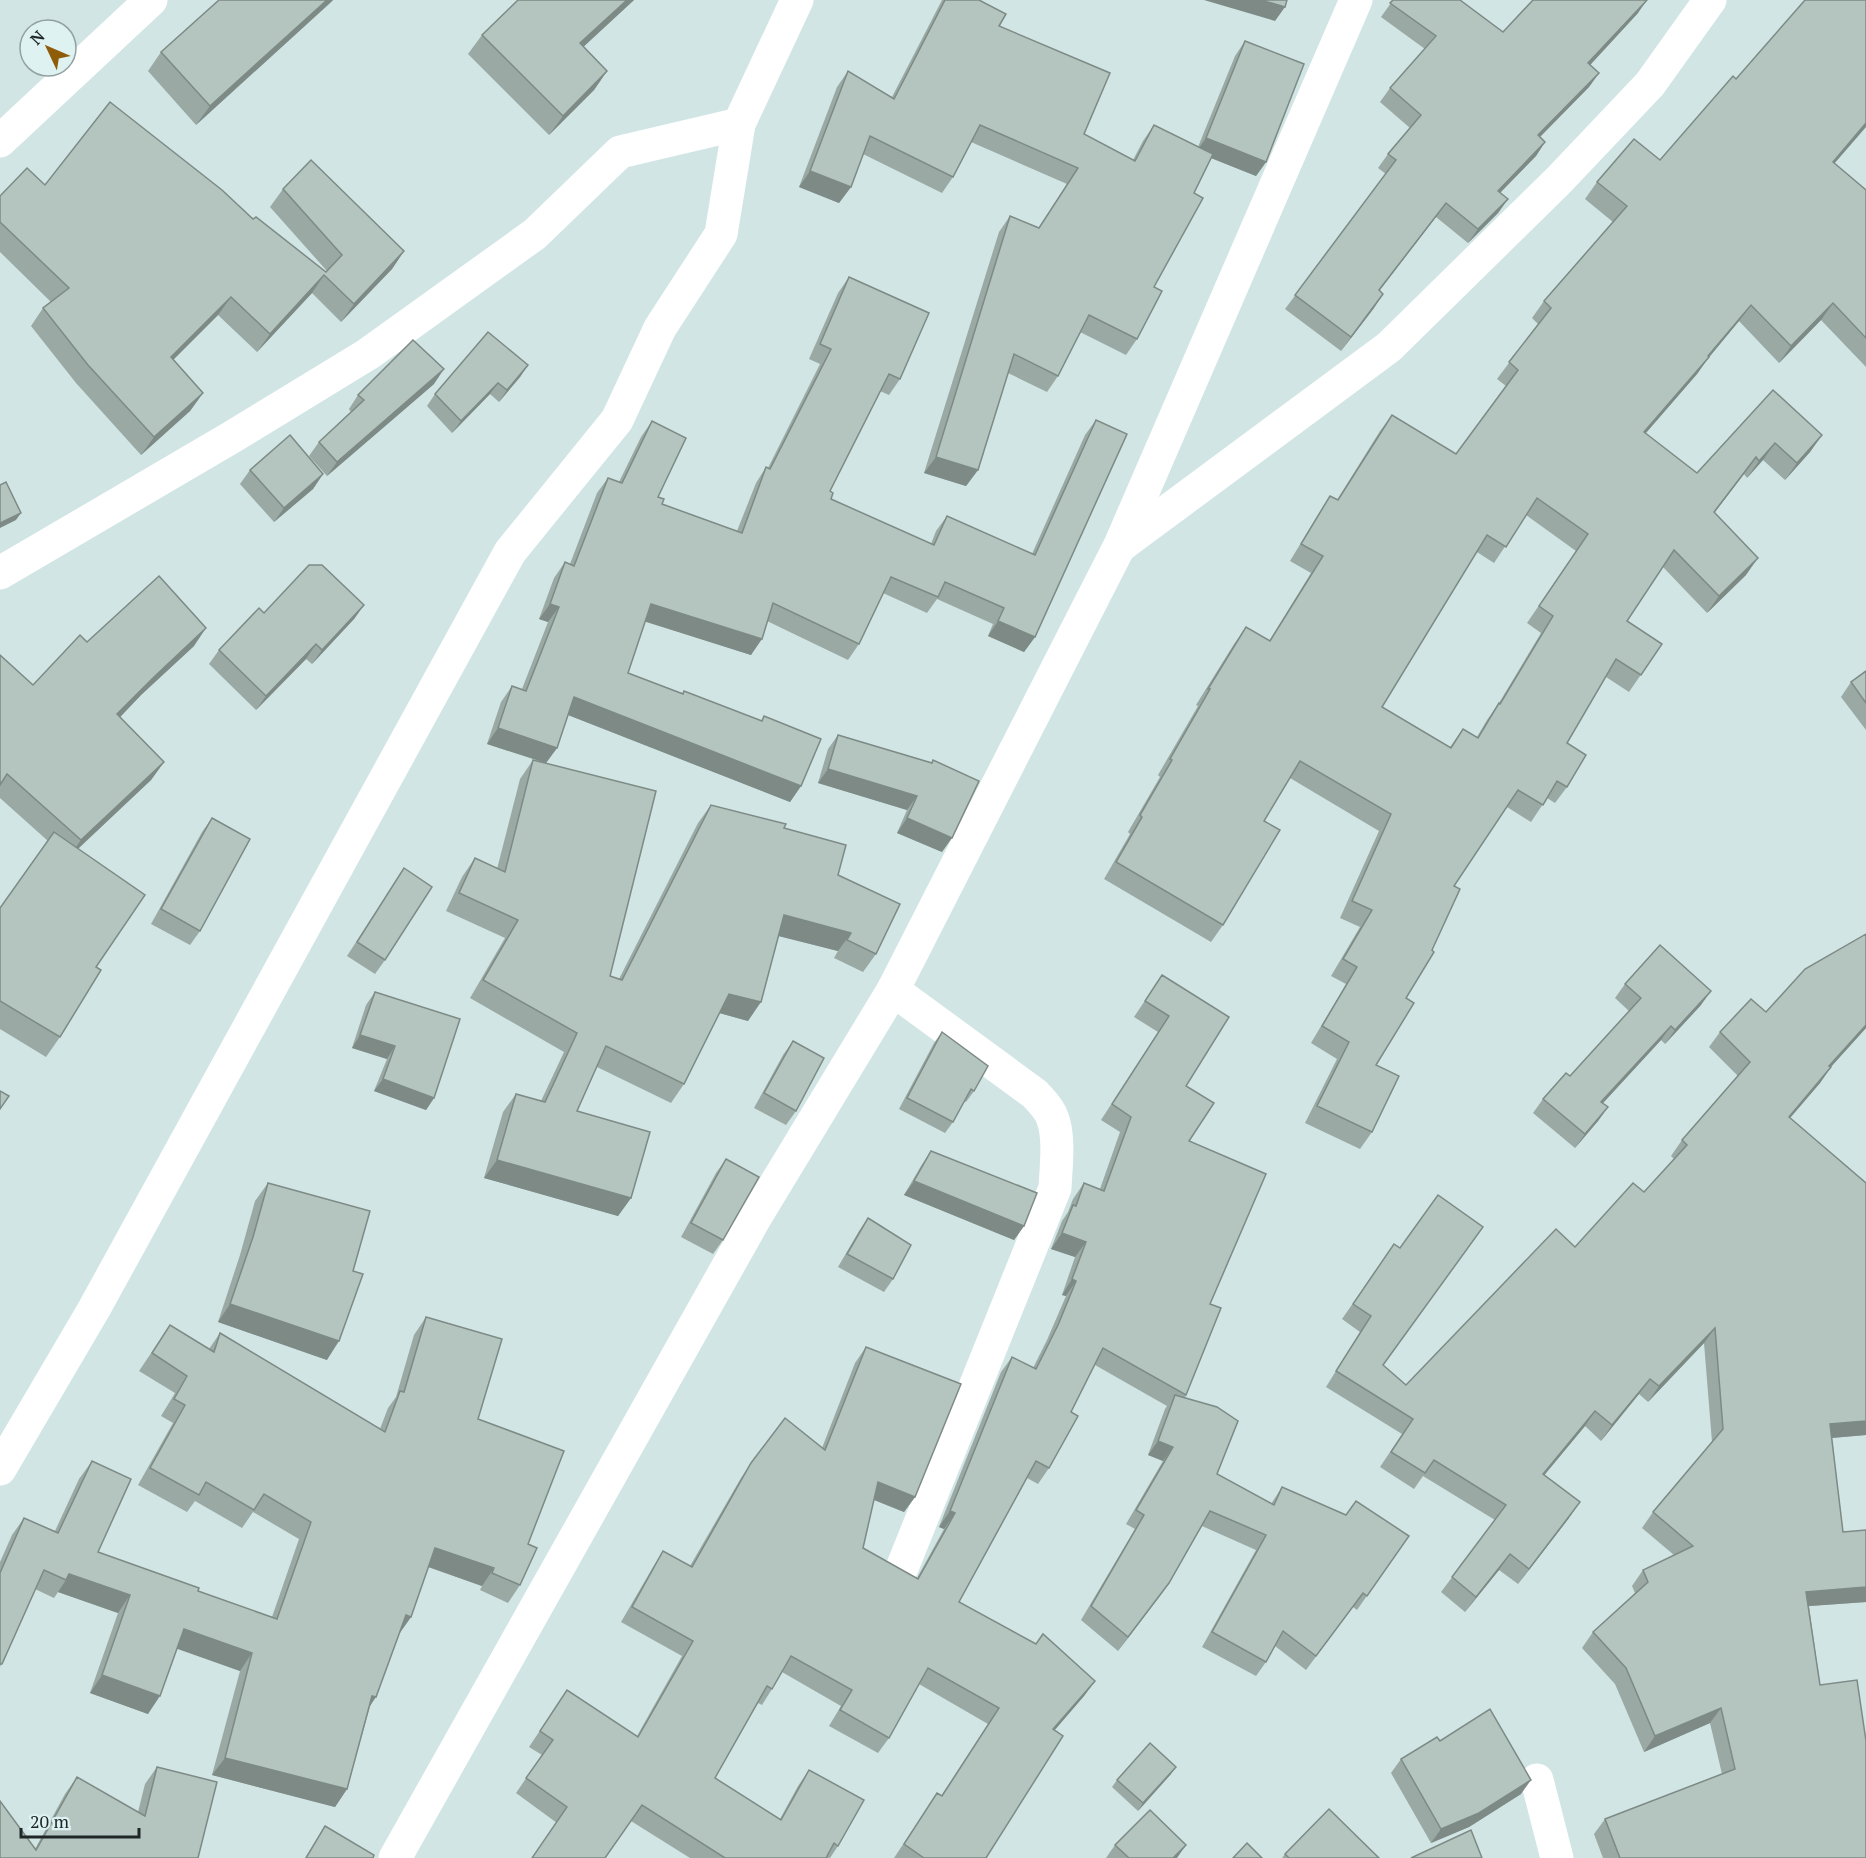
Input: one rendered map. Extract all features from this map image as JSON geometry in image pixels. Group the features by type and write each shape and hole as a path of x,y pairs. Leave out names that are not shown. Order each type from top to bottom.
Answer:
{"street":[{"path":"0,141 151,0"},
{"path":"0,1469 94,1309 510,552 617,420 660,328 721,234 740,124 797,0"},
{"path":"395,1858 749,1229 893,990 1120,545 1356,0"},
{"path":"1120,545 1389,347 1559,180 1650,84 1710,0"},
{"path":"0,573 369,354 535,234 620,152 740,124"},
{"path":"893,990 1035,1094 1045,1104 1053,1117 1057,1163 1054,1188 902,1568"},
{"path":"1537,1780 1557,1858"}],"building":[{"path":"219,0 327,0 210,106 161,52"},
{"path":"518,0 627,0 580,43 607,71 563,116 482,35"},
{"path":"945,0 979,0 1006,14 999,26 1110,73 1084,134 1135,161 1154,125 1213,154 1194,193 1203,198 1154,287 1162,291 1137,339 1089,315 1058,376 1014,354 978,470 936,457 1010,216 1039,228 1078,168 980,125 953,177 870,136 851,187 810,171 848,71 894,99"},
{"path":"1261,0 1287,0 1285,7"},
{"path":"1393,0 1460,0 1503,32 1533,0 1647,0 1588,63 1599,73 1538,135 1545,142 1498,191 1508,199 1478,229 1446,203 1379,290 1383,294 1351,337 1295,295 1396,160 1388,154 1421,115 1390,88 1436,36 1390,3"},
{"path":"1805,0 1866,0 1866,123 1833,162 1866,190 1866,338 1833,303 1791,346 1751,305 1644,432 1697,473 1773,390 1822,435 1797,463 1775,443 1759,461 1756,457 1714,512 1758,558 1719,596 1674,550 1627,621 1662,644 1641,675 1616,659 1567,743 1586,755 1567,787 1557,781 1543,805 1518,790 1454,886 1460,889 1432,950 1434,952 1406,998 1414,1003 1376,1065 1399,1076 1372,1132 1317,1106 1349,1042 1322,1026 1357,967 1343,959 1372,910 1352,901 1391,814 1300,761 1264,821 1280,830 1223,925 1116,862 1210,689 1208,689 1246,627 1270,641 1323,556 1301,544 1330,496 1338,500 1392,415 1456,454 1518,370 1509,362 1551,308 1544,301 1627,206 1597,182 1634,139 1660,160 1733,76 1736,79","holes":["1537,498 1588,534 1539,606 1553,616 1478,738 1463,729 1451,748 1382,707 1487,535 1506,547"]},
{"path":"1245,41 1304,64 1266,162 1206,138"},
{"path":"110,102 222,190 253,219 256,217 326,272 342,255 283,189 311,160 404,251 354,304 324,275 270,334 231,297 171,357 203,393 154,437 88,365 43,308 69,288 0,222 0,196 27,168 45,185"},
{"path":"849,277 929,313 900,379 889,374 830,491 833,493 831,499 934,545 947,516 1035,555 1096,420 1127,434 1035,637 998,621 1004,608 945,582 938,597 891,577 859,644 773,603 762,639 651,604 628,673 683,694 684,691 762,721 764,716 821,739 801,786 574,697 557,748 498,728 512,686 526,691 559,607 550,604 565,562 574,566 608,478 622,483 652,421 686,438 658,497 664,499 662,504 742,533 766,467 770,469 831,349 820,344"},
{"path":"488,332 528,365 507,390 498,383 461,421 435,394"},
{"path":"413,340 444,369 337,462 319,442 364,400 358,395"},
{"path":"290,435 323,474 284,508 250,470"},
{"path":"6,482 21,513 0,523 0,485"},
{"path":"309,565 322,565 364,605 322,650 316,644 266,696 219,650 259,608 264,613"},
{"path":"159,576 206,628 117,714 164,762 81,840 7,774 0,785 0,655 33,685 80,635 87,642"},
{"path":"1866,671 1866,703 1851,682"},
{"path":"838,735 932,763 933,760 979,781 952,838 907,818 917,796 828,769"},
{"path":"533,760 656,791 610,976 622,980 711,805 786,824 784,828 846,845 838,875 900,904 876,954 847,940 851,933 784,915 761,1002 729,994 684,1084 606,1046 577,1111 650,1132 631,1198 497,1160 516,1094 545,1102 577,1033 483,980 518,920 459,893 475,858 505,872"},
{"path":"212,818 250,839 200,931 161,909"},
{"path":"54,832 145,895 96,967 101,970 60,1037 0,1001 0,908"},
{"path":"404,868 432,887 385,960 357,942"},
{"path":"1866,934 1866,1025 1829,1066 1831,1067 1789,1117 1866,1183 1866,1421 1830,1424 1843,1532 1866,1530 1866,1587 1806,1592 1820,1685 1857,1680 1866,1741 1866,1858 1620,1858 1605,1819 1735,1769 1721,1708 1655,1736 1626,1668 1593,1632 1648,1582 1643,1570 1693,1546 1653,1512 1723,1429 1715,1328 1659,1386 1650,1379 1612,1425 1595,1411 1543,1474 1580,1502 1529,1569 1510,1554 1476,1597 1452,1577 1506,1505 1434,1460 1425,1473 1391,1452 1413,1419 1336,1371 1371,1316 1353,1304 1394,1244 1400,1248 1438,1195 1483,1227 1383,1365 1406,1385 1556,1229 1575,1247 1633,1183 1644,1192 1687,1145 1682,1140 1750,1062 1720,1032 1751,999 1766,1012 1805,969"},
{"path":"1660,945 1711,991 1675,1030 1671,1026 1601,1102 1608,1107 1585,1134 1543,1099 1566,1073 1570,1076 1641,998 1625,984"},
{"path":"1162,975 1229,1017 1186,1086 1214,1103 1189,1141 1266,1174 1210,1304 1221,1308 1186,1395 1103,1348 1071,1412 1078,1416 1049,1468 1036,1461 959,1602 1036,1644 1043,1634 1095,1681 1053,1729 1063,1736 986,1858 924,1858 904,1844 937,1793 942,1796 999,1708 928,1668 889,1738 840,1710 852,1690 791,1656 772,1689 767,1686 715,1778 781,1820 809,1770 864,1800 838,1846 834,1843 826,1858 725,1858 642,1805 605,1858 532,1858 567,1807 526,1778 553,1740 540,1731 567,1690 638,1737 693,1641 632,1607 663,1551 692,1567 751,1463 785,1418 825,1450 866,1347 961,1384 915,1497 878,1482 863,1548 918,1579 955,1513 950,1511 1012,1357 1036,1369 1058,1325 1076,1281 1072,1279 1086,1242 1062,1233 1073,1205 1076,1206 1084,1183 1104,1191 1131,1117 1112,1104 1169,1016 1145,1001"},
{"path":"375,992 460,1019 434,1098 383,1079 395,1046 360,1035"},
{"path":"942,1032 988,1066 974,1091 971,1089 953,1122 907,1098"},
{"path":"793,1041 824,1058 796,1111 764,1093"},
{"path":"0,1091 9,1096 0,1109"},
{"path":"931,1151 1037,1193 1024,1226 914,1181"},
{"path":"726,1159 759,1177 723,1240 691,1223"},
{"path":"268,1183 370,1211 353,1271 363,1274 339,1341 230,1304 253,1237"},
{"path":"868,1218 911,1245 893,1279 847,1254"},
{"path":"426,1317 502,1339 478,1419 564,1451 528,1544 537,1548 520,1585 492,1573 494,1568 435,1548 411,1617 406,1615 376,1697 372,1696 347,1789 225,1758 252,1653 184,1629 160,1696 102,1675 130,1595 69,1574 66,1580 44,1570 2,1664 0,1664 0,1573 24,1518 58,1533 92,1461 131,1479 98,1552 277,1619 311,1522 264,1494 254,1510 206,1482 199,1495 150,1468 185,1405 174,1399 187,1376 152,1353 170,1325 214,1352 220,1333 385,1432 400,1391 404,1392"},
{"path":"1175,1395 1217,1407 1238,1421 1217,1474 1274,1505 1282,1487 1346,1515 1356,1501 1409,1536 1367,1596 1363,1593 1316,1656 1283,1631 1266,1662 1212,1632 1266,1535 1210,1511 1169,1583 1128,1637 1091,1606 1144,1515 1136,1510 1173,1447 1158,1441"},
{"path":"1490,1709 1531,1780 1479,1813 1441,1829 1401,1759 1437,1737 1440,1741"},
{"path":"1150,1743 1176,1767 1143,1803 1117,1780"},
{"path":"157,1767 217,1782 198,1858 0,1858 0,1801 36,1850 77,1777 145,1816"},
{"path":"1329,1809 1379,1858 1289,1858 1285,1854"},
{"path":"1150,1810 1186,1845 1173,1858 1129,1858 1115,1845"},
{"path":"325,1826 374,1855 373,1858 306,1858"},
{"path":"1471,1830 1482,1858 1411,1858"},
{"path":"1247,1843 1262,1858 1233,1858"}]}
